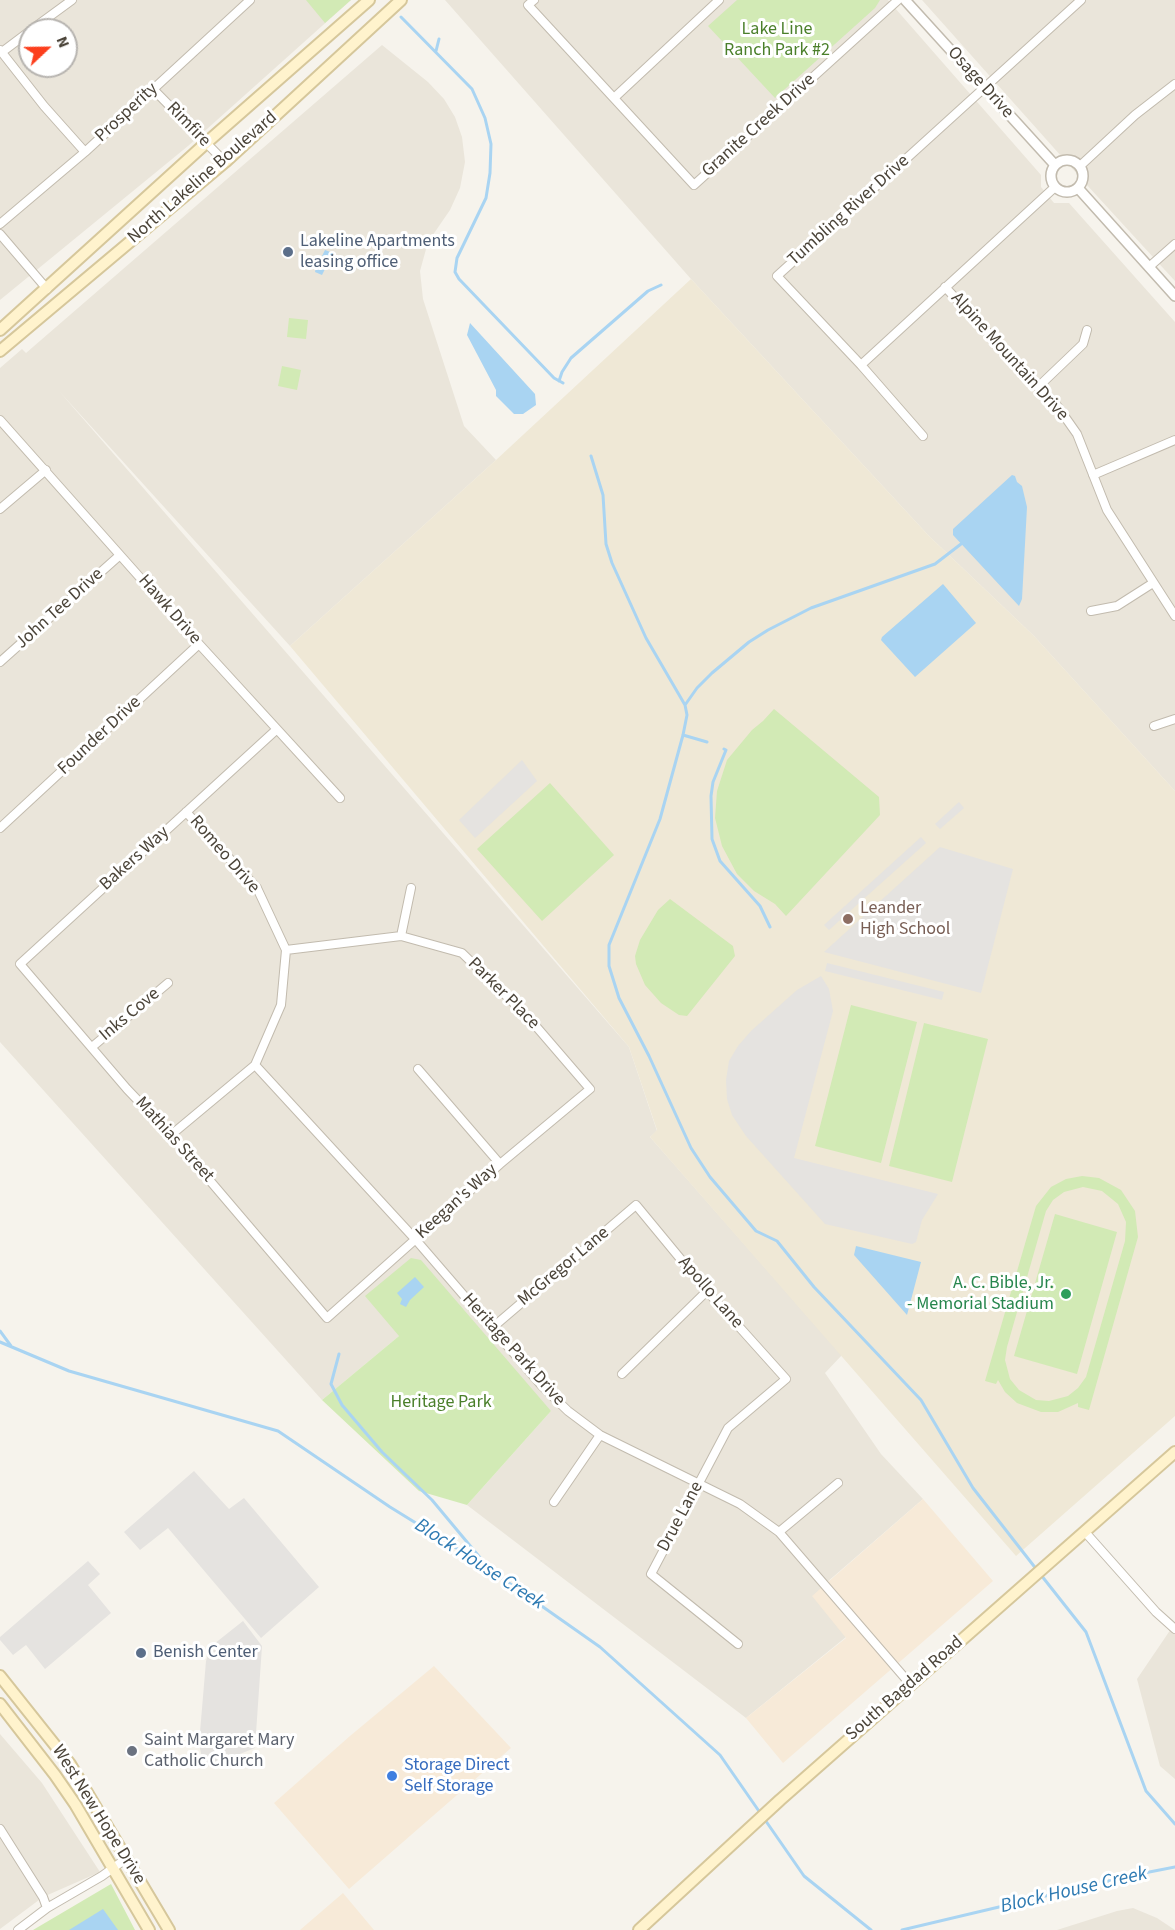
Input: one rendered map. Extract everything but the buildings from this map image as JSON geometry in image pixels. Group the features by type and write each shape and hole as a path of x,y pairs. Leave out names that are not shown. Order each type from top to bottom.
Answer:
{"main road":[{"name":"North Lakeline Boulevard","path":"0,330 205,144 369,0"},
{"name":"North Lakeline Boulevard","path":"0,351 225,162 401,0"},
{"name":"South Bagdad Road","path":"639,1930 780,1800 1175,1452"},
{"name":"West New Hope Drive","path":"0,1676 70,1764 169,1930"},
{"name":"West New Hope Drive","path":"0,1704 75,1804 149,1930"}],"street":[{"path":"48,18 72,0"},
{"name":"Prosperity","path":"0,224 86,152 250,0"},
{"path":"614,98 719,0"},
{"name":"Granite Creek Drive","path":"531,3 614,98 694,184 898,0"},
{"name":"Osage Drive","path":"905,0 1055,165"},
{"name":"Tumbling River Drive","path":"923,436 861,365 777,276 1081,0"},
{"path":"18,40 1,51 44,106 86,152"},
{"path":"1080,166 1135,115 1175,84"},
{"name":"Rimfire","path":"153,89 225,162"},
{"path":"1068,160 1080,166 1084,177 1078,188 1067,192 1055,187 1051,174 1055,165 1068,160"},
{"path":"861,365 1055,187"},
{"path":"1078,188 1175,296"},
{"path":"0,234 47,289"},
{"path":"1149,267 1175,244"},
{"name":"Alpine Mountain Drive","path":"945,287 1058,407 1077,434 1107,510 1175,616"},
{"path":"1038,387 1083,344 1087,330"},
{"name":"Hawk Drive","path":"0,420 276,730 340,798"},
{"path":"1094,475 1175,440"},
{"path":"0,509 46,470"},
{"name":"John Tee Drive","path":"0,662 120,555"},
{"path":"1091,611 1117,606 1153,583"},
{"name":"Founder Drive","path":"0,828 199,644"},
{"path":"1154,726 1175,719"},
{"name":"Bakers Way","path":"20,964 276,730"},
{"name":"Romeo Drive","path":"186,812 256,888 286,950"},
{"path":"401,936 411,888"},
{"name":"Parker Place","path":"286,950 401,936 462,953 528,1017 590,1089"},
{"path":"171,1135 255,1065 280,1005 286,950"},
{"name":"Mathias Street","path":"20,964 171,1135 327,1318"},
{"name":"Inks Cove","path":"92,1047 168,983"},
{"name":"Heritage Park Drive","path":"255,1065 416,1240 568,1412 600,1435 700,1482 740,1504 779,1532 911,1685"},
{"path":"418,1069 500,1164"},
{"name":"Keegan's Way","path":"327,1318 500,1164 590,1089"},
{"name":"Apollo Lane","path":"636,1205 707,1291 786,1379"},
{"name":"McGregor Lane","path":"492,1328 636,1205"},
{"path":"622,1374 707,1291"},
{"name":"Drue Lane","path":"738,1644 651,1574 729,1428 786,1379"},
{"path":"554,1502 600,1435"},
{"path":"779,1532 838,1483"},
{"path":"1085,1532 1156,1612 1175,1629"},
{"path":"0,1830 44,1897 47,1908"},
{"path":"18,1930 47,1908 102,1876 127,1858"}],"shaded area":[{"path":"0,0 351,0 188,146 0,300"},
{"path":"445,0 888,0 1041,175 1041,187 1054,203 1069,203 1175,322 1175,791 1034,636 929,536 691,279"},
{"path":"922,0 1175,0 1175,281 1086,184"},
{"name":"Heritage Park","path":"382,45 428,82 444,99 455,117 462,137 465,162 460,188 450,210 428,242 420,271 423,299 464,426 496,460 290,646 59,391 629,1047 657,1131 650,1137 842,1355 825,1373 881,1454 923,1499 826,1583 846,1637 746,1718 467,1505 551,1411 399,1336 322,1400 0,1042 0,368 22,349 26,353"},
{"name":"Leander High School","path":"691,279 929,536 1034,636 1175,791 1175,1416 1016,1556 650,1137 657,1130 629,1047 290,646 496,460"},
{"path":"522,760 537,781 475,838 459,820"},
{"path":"959,802 964,808 940,829 935,824"},
{"path":"921,837 926,843 829,930 824,925"},
{"path":"940,847 1013,869 981,993 824,952"},
{"path":"827,963 944,992 942,1000 825,971"},
{"path":"821,976 829,989 833,1011 794,1158 938,1194 922,1220 916,1242 912,1244 825,1224 746,1136 732,1115 727,1099 726,1080 729,1061 738,1046 751,1031 797,990"},
{"path":"194,1471 229,1509 244,1498 319,1587 261,1638 168,1528 140,1550 124,1532"},
{"path":"923,1499 993,1581 783,1763 746,1718 846,1638 812,1596"},
{"path":"88,1561 100,1574 88,1585 111,1613 45,1669 26,1645 13,1655 0,1637"},
{"path":"243,1621 262,1646 255,1748 207,1767 199,1744 206,1661 214,1644"},
{"path":"1175,1623 1175,1779 1160,1766 1137,1679"},
{"name":"Storage Direct Self Storage","path":"434,1666 511,1748 349,1889 274,1803"},
{"path":"0,1734 42,1783 100,1872 43,1897 0,1929"},
{"path":"343,1893 374,1930 300,1930"},
{"path":"1133,1908 1157,1918 1175,1930 1057,1930 1117,1911"}],"green space":[{"path":"306,0 351,0 325,23"},
{"name":"Lake Line Ranch Park #2","path":"737,0 880,0 875,8 775,98 708,26"},
{"path":"289,318 308,320 306,339 287,337"},
{"path":"282,366 301,370 297,390 278,386"},
{"path":"774,709 879,797 880,815 786,916 775,904 754,891 737,874 722,846 715,818 717,791 727,760 752,730"},
{"path":"550,783 614,855 542,921 477,849"},
{"path":"670,899 733,946 735,956 687,1016 679,1015 661,1003 645,985 636,964 635,956 640,940 658,910"},
{"path":"851,1005 917,1022 881,1163 815,1146"},
{"path":"924,1023 988,1039 952,1182 889,1166"},
{"name":"A. C. Bible, Jr. - Memorial Stadium","path":"1082,1176 1099,1178 1121,1190 1135,1211 1138,1237 1089,1410 1078,1407 1078,1403 1058,1412 1041,1412 1017,1403 1005,1392 998,1380 996,1384 985,1381 1036,1206 1051,1187 1066,1179","holes":["1083,1187 1102,1191 1118,1204 1126,1222 1125,1241 1086,1377 1068,1396 1049,1401 1036,1400 1019,1390 1010,1379 1005,1360 1046,1211 1053,1200 1064,1192"]},
{"name":"A. C. Bible, Jr. - Memorial Stadium","path":"1055,1214 1117,1232 1077,1374 1014,1356"},
{"name":"Heritage Park","path":"411,1258 421,1260 551,1411 467,1505 419,1491 322,1400 399,1336 365,1296"},
{"path":"111,1884 135,1930 33,1930"}],"water":[{"path":"325,250 333,253 322,275 315,272 316,267 310,268 308,263 314,256 317,256 319,262"},
{"path":"470,323 535,394 536,405 523,414 514,414 496,396 496,390 467,335"},
{"path":"1012,475 1022,486 1027,507 1022,599 1019,606 953,535 953,529"},
{"path":"943,584 976,623 915,677 881,640"},
{"path":"856,1246 921,1262 907,1315 854,1255"},
{"path":"415,1277 424,1287 406,1307 400,1304 402,1299 397,1293"},
{"path":"103,1909 118,1930 69,1930"}],"waterway":[{"path":"401,17 472,89 485,118 491,144 486,198 457,258 455,272 459,279 554,378 563,383"},
{"path":"436,51 439,39"},
{"path":"559,381 571,358 648,291 661,285"},
{"path":"591,456 603,495 606,544 612,563 646,638 685,705 687,715 660,819 609,945 609,966 619,998 649,1056 691,1148 710,1177 756,1231 777,1241 814,1287 921,1400 973,1488 1037,1570"},
{"path":"685,705 712,673 749,642 768,630 811,608 935,564 961,544"},
{"path":"683,735 707,742"},
{"path":"724,749 726,750 713,782 711,796 712,839 720,861 760,906 770,927"},
{"name":"Block House Creek","path":"0,1331 11,1346"},
{"name":"Block House Creek","path":"0,1342 69,1371 278,1431 390,1507 479,1562 600,1647 720,1755 804,1876 871,1930"},
{"path":"339,1354 331,1384 342,1405 382,1452 432,1500 487,1566"},
{"path":"1041,1575 1086,1632 1146,1791 1175,1824"},
{"name":"Block House Creek","path":"902,1930 1175,1867"}],"place":[{"name":"Lakeline Apartments leasing office","path":"288,252"},
{"name":"Leander High School","path":"848,919"},
{"name":"A. C. Bible, Jr. - Memorial Stadium","path":"1066,1294"},
{"name":"Benish Center","path":"141,1653"},
{"name":"Saint Margaret Mary Catholic Church","path":"132,1751"},
{"name":"Storage Direct Self Storage","path":"392,1776"}]}
